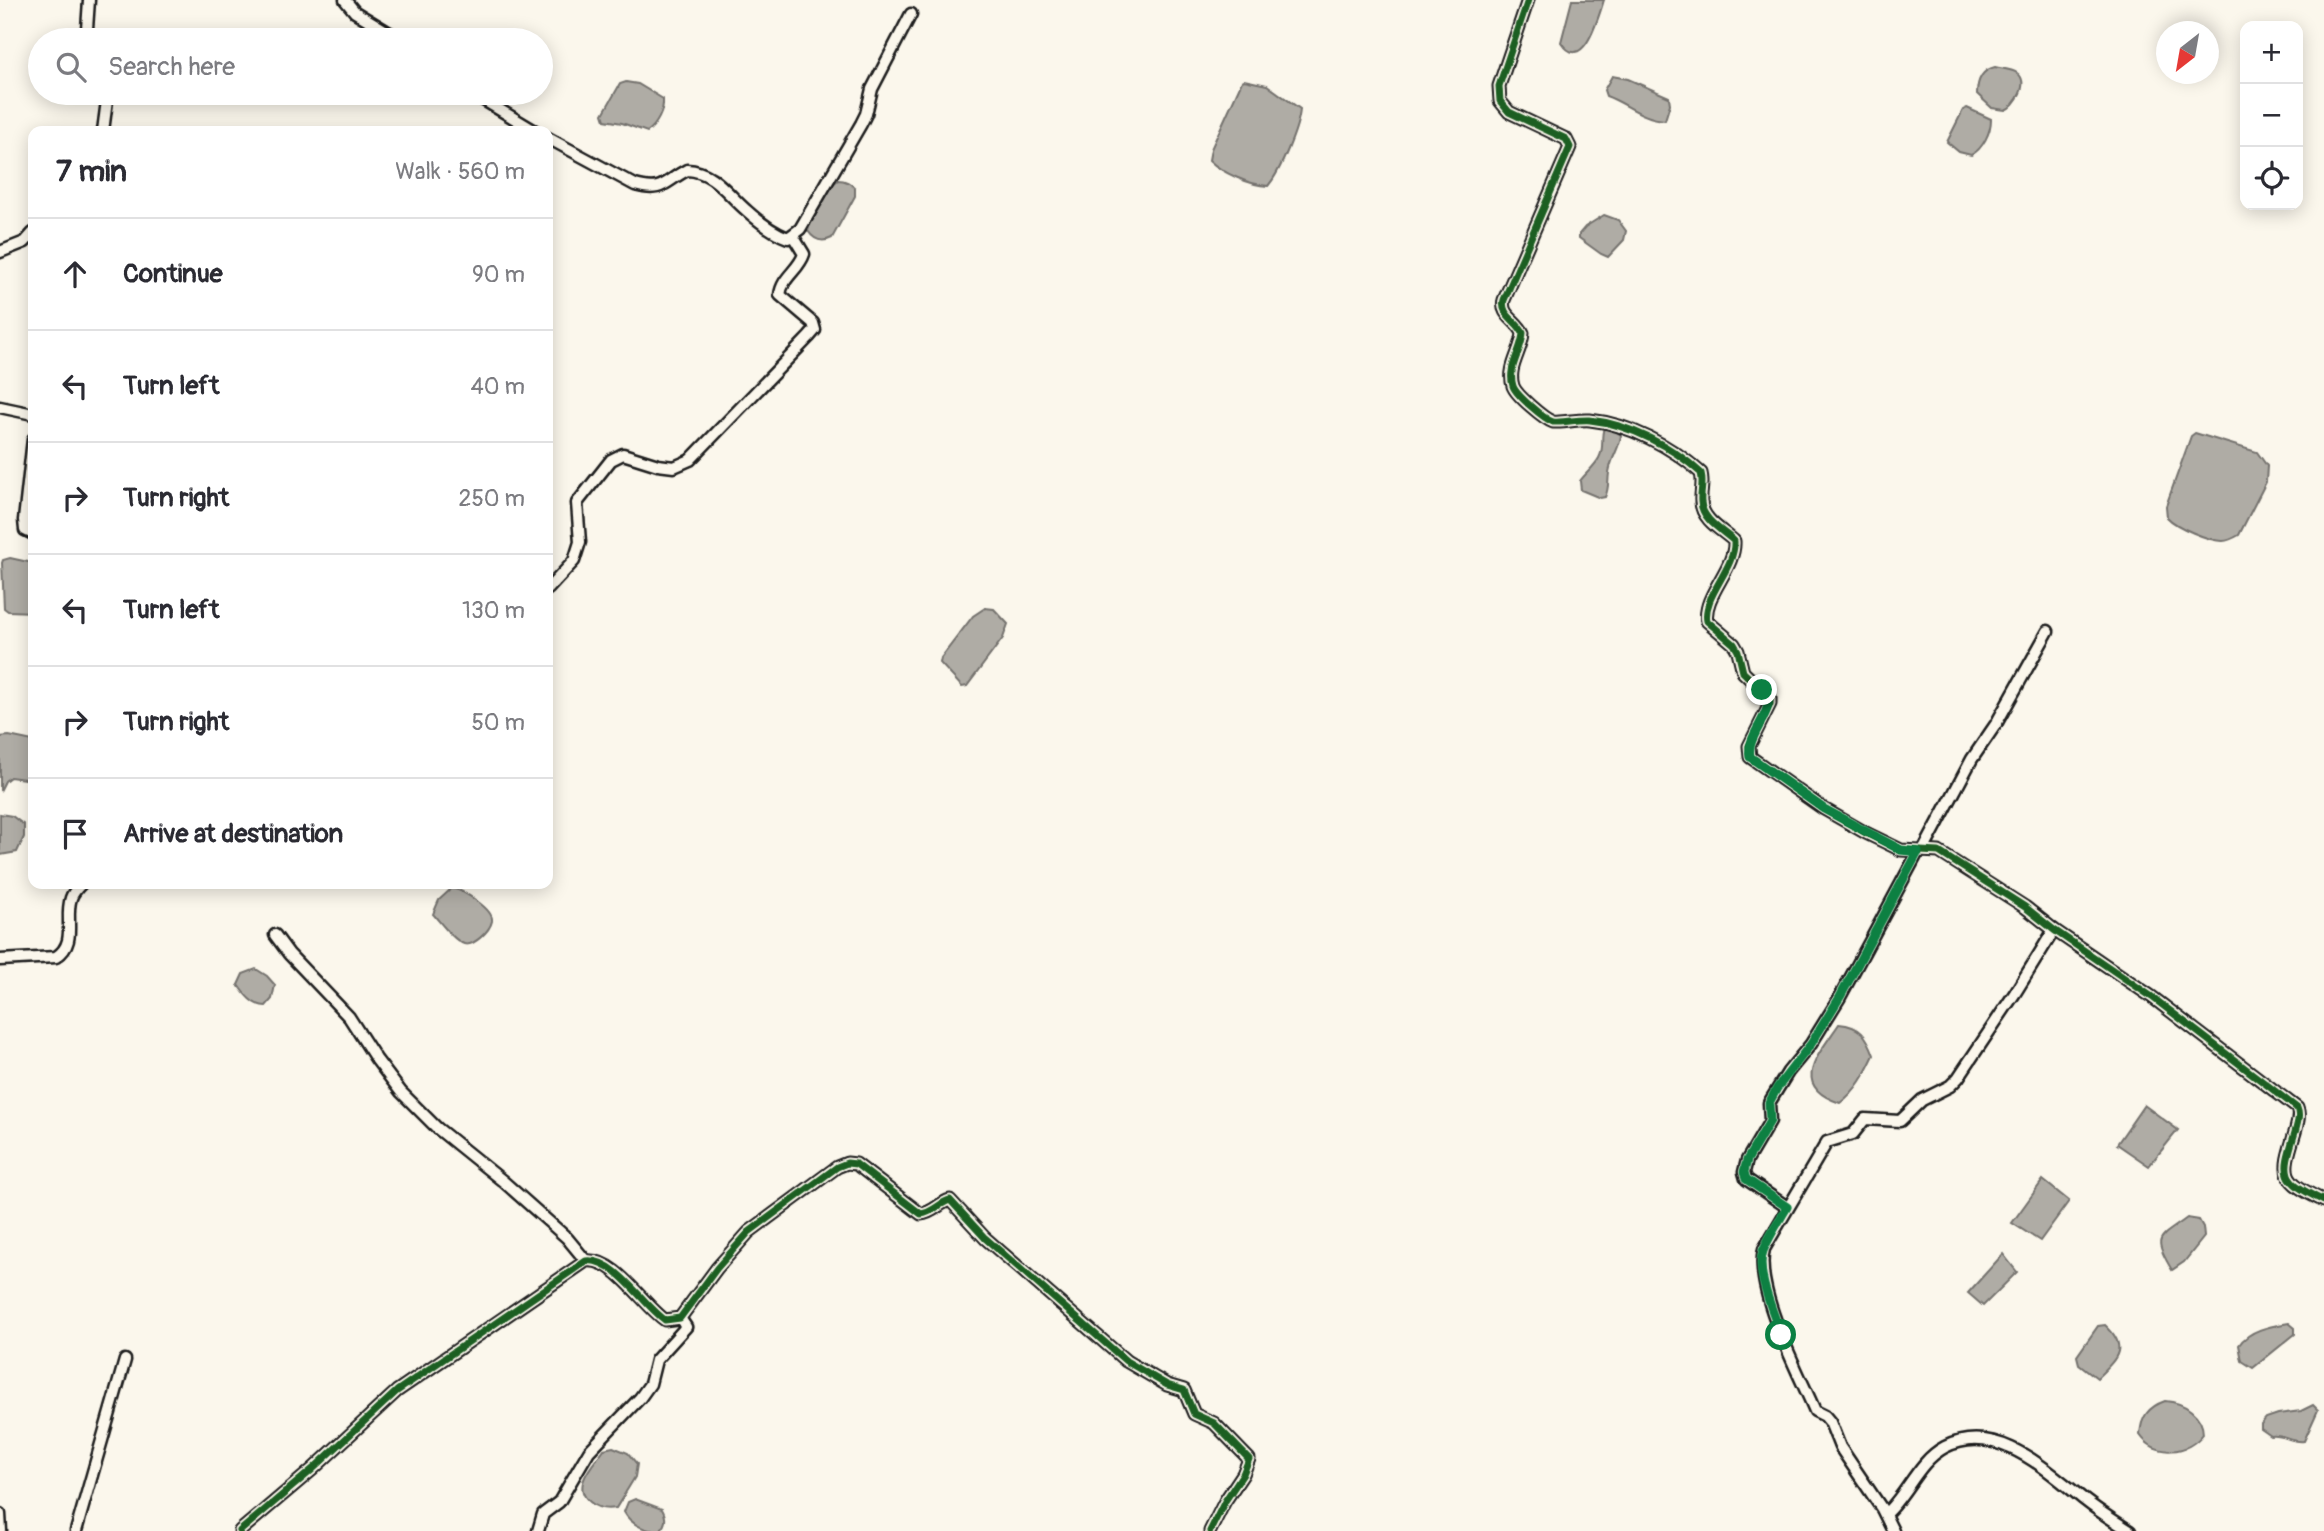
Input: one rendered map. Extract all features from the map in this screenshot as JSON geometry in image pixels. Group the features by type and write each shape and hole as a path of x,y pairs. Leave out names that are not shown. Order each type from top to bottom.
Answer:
{"street":[{"path":"87,28 89,0"},
{"path":"345,0 355,12 381,28"},
{"path":"1528,0 1499,86 1500,101 1510,112 1566,139 1570,147 1504,300 1505,313 1516,322 1523,333 1512,368 1513,386 1518,395 1553,422 1590,420 1640,434 1656,440 1701,474 1701,506 1705,516 1734,541 1735,546 1733,556 1709,605 1707,621 1734,644 1742,672 1770,698 1770,704 1749,746 1750,757 1824,809 1901,850 1939,852 2025,907 2152,997 2297,1108 2298,1121 2287,1157 2286,1174 2289,1180 2324,1201"},
{"path":"553,141 644,188 664,187 687,170 701,172 720,185 747,212 783,236 793,236 811,211 861,124 872,89 911,14"},
{"path":"104,126 106,105"},
{"path":"492,105 527,126"},
{"path":"553,584 574,561 580,542 577,503 611,460 622,454 674,467 690,460 814,330 813,323 780,295 783,284 804,254 793,236"},
{"path":"0,252 28,239"},
{"path":"0,407 28,413"},
{"path":"28,484 24,520 25,530 28,532"},
{"path":"1787,1207 1746,1179 1744,1172 1747,1160 1770,1121 1769,1103 1840,997 1972,759 1996,724 2048,631"},
{"path":"0,960 56,957 63,953 69,940 70,900 78,889"},
{"path":"1893,1531 1885,1514 1840,1447 1830,1422 1815,1411 1781,1335 1760,1263 1787,1207 1827,1142 1853,1134 1865,1119 1899,1121 1922,1100 1950,1086 2015,993 2054,930"},
{"path":"275,935 289,954 349,1017 401,1092 437,1128 567,1238 586,1261"},
{"path":"240,1531 313,1469 397,1391 586,1261 595,1260 608,1267 665,1320 680,1318 717,1268 749,1232 837,1167 847,1163 856,1164 921,1214 950,1200 985,1238 1126,1361 1188,1394 1190,1408 1194,1414 1214,1423 1249,1458 1243,1474 1210,1531"},
{"path":"538,1531 543,1514 559,1502 589,1451 650,1384 656,1360 686,1327 680,1318"},
{"path":"76,1531 125,1360"},
{"path":"1885,1514 1901,1499 1914,1477 1945,1447 1977,1439 2010,1447 2035,1461 2088,1503 2130,1531"},
{"path":"0,1514 1,1531"}],"shaded area":[{"path":"1572,0 1604,0 1589,39 1583,48 1576,52 1569,51 1561,42"},
{"path":"1995,67 2015,72 2021,77 2020,93 2005,110 1992,108 1977,94 1981,77"},
{"path":"1612,76 1628,79 1669,97 1670,104 1665,120 1641,114 1606,96 1604,90"},
{"path":"1244,80 1267,85 1300,109 1288,149 1268,186 1237,178 1209,160 1211,149"},
{"path":"620,84 638,84 663,99 659,117 647,132 605,120 603,114"},
{"path":"1967,108 1991,119 1986,140 1971,155 1959,152 1947,142 1963,110"},
{"path":"838,180 853,186 855,196 832,238 818,240 808,231 810,224 823,196"},
{"path":"1604,215 1618,220 1626,231 1624,240 1608,257 1579,238 1585,227"},
{"path":"1609,427 1621,435 1609,472 1607,493 1600,498 1581,490 1580,481 1599,458 1603,431"},
{"path":"2195,433 2257,452 2267,466 2266,482 2239,535 2229,540 2202,536 2167,517 2166,506 2191,436"},
{"path":"10,558 28,562 28,612 8,611 4,608 3,560"},
{"path":"985,608 994,609 1008,624 1003,638 967,686 962,687 940,663 941,658 973,616"},
{"path":"0,737 28,740 28,779 10,777 0,791"},
{"path":"0,814 12,816 24,825 24,837 17,852 0,855"},
{"path":"451,889 463,892 488,911 492,921 481,937 472,943 464,944 447,931 433,914 439,900"},
{"path":"256,969 275,985 272,999 266,1006 253,1002 238,985 243,974"},
{"path":"1839,1024 1853,1027 1862,1033 1874,1055 1856,1087 1840,1103 1824,1096 1815,1088 1812,1078 1812,1068 1817,1058"},
{"path":"2144,1105 2178,1130 2149,1166 2117,1144"},
{"path":"2043,1180 2069,1201 2040,1241 2012,1223"},
{"path":"2187,1218 2199,1220 2204,1237 2184,1262 2172,1270 2162,1250 2161,1239"},
{"path":"2003,1254 2017,1272 1983,1306 1968,1293"},
{"path":"2289,1323 2295,1328 2295,1334 2253,1368 2242,1361 2239,1345 2249,1335"},
{"path":"2105,1325 2117,1340 2118,1353 2097,1378 2079,1364 2077,1356 2098,1326"},
{"path":"2165,1401 2179,1404 2196,1415 2203,1434 2197,1441 2172,1451 2154,1447 2140,1435 2146,1414"},
{"path":"2313,1405 2318,1410 2304,1441 2271,1436 2261,1429 2266,1418 2301,1411"},
{"path":"613,1447 628,1453 637,1464 635,1477 616,1508 609,1509 593,1504 584,1496 582,1489 586,1475 604,1449"},
{"path":"635,1499 662,1509 665,1520 660,1531 639,1526 627,1517 624,1512 628,1502"}],"cycle path":[{"path":"1528,0 1499,86 1500,101 1509,112 1566,139 1570,147 1504,300 1504,310 1523,333 1513,366 1513,386 1531,406 1553,422 1590,420 1620,426 1664,446 1701,473 1702,508 1713,524 1734,541 1730,561 1709,602 1707,621 1734,644 1743,672 1770,698 1770,704 1749,746 1750,757 1824,809 1866,833 1901,850 1939,852 2025,907 2152,997 2297,1108 2298,1118 2288,1157 2288,1174 2299,1187 2324,1201"},
{"path":"240,1531 313,1469 397,1391 586,1261 607,1266 618,1274 665,1320 680,1318 717,1268 749,1232 837,1167 847,1163 856,1164 921,1214 950,1200 985,1238 1126,1361 1167,1385 1184,1390 1194,1414 1214,1423 1249,1459 1210,1531"}],"route":[{"path":"1762,690 1768,694 1770,704 1749,746 1750,757 1824,809 1866,833 1901,850 1918,852 1905,872 1864,957 1811,1044 1777,1088 1769,1103 1770,1121 1747,1160 1744,1172 1746,1179 1787,1207 1760,1263 1781,1335"}]}
